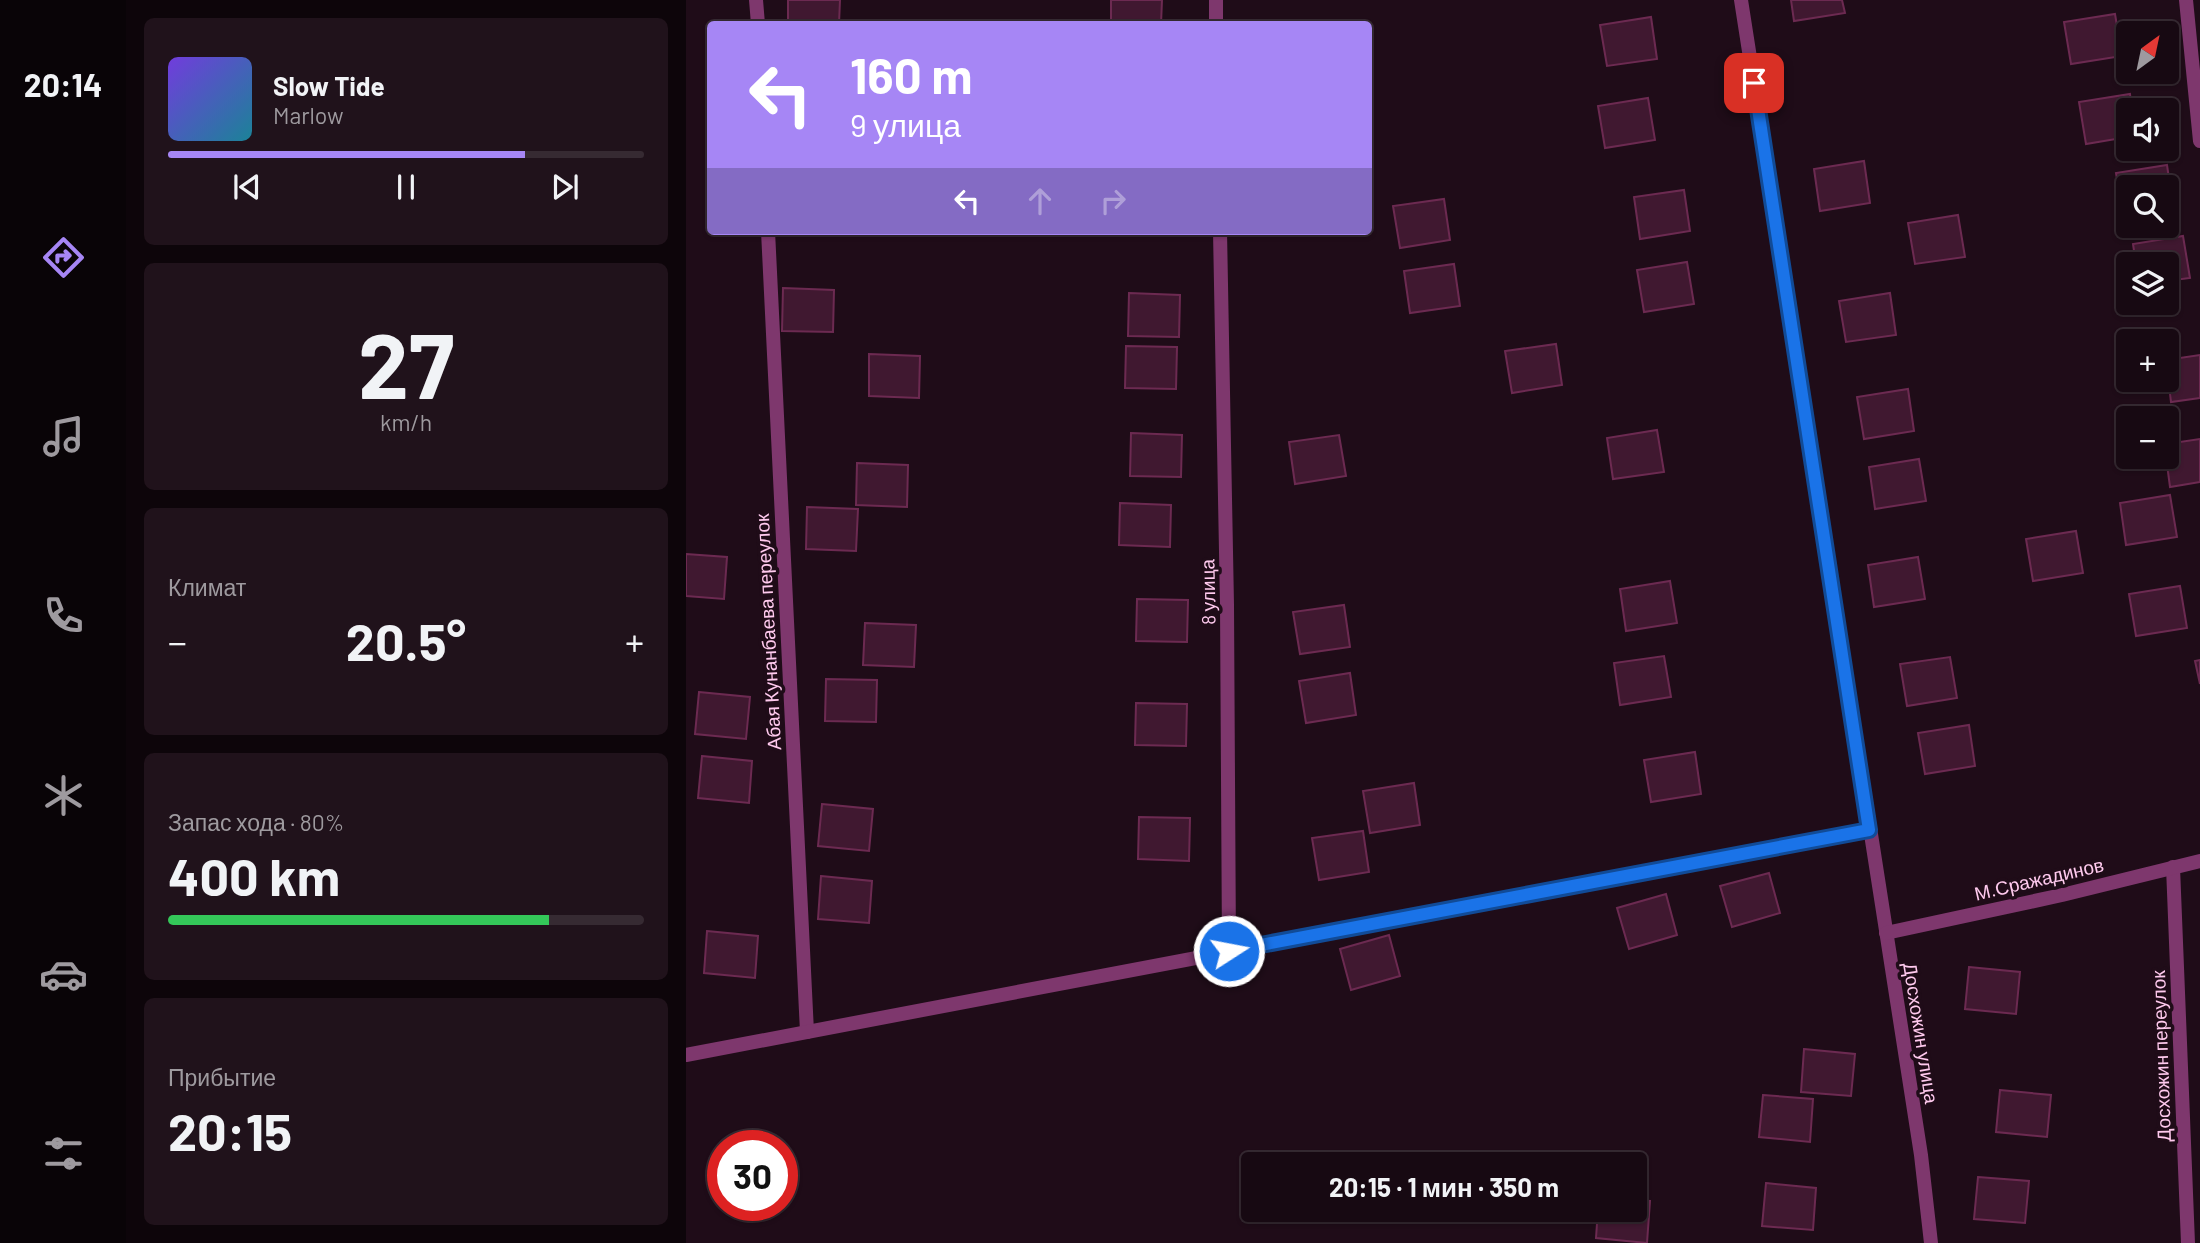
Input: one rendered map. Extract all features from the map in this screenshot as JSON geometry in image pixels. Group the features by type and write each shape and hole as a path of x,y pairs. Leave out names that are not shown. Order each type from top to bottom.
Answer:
{"street":[{"path":"756,0 758,21"},
{"path":"1216,0 1216,21"},
{"name":"Досхожин улица","path":"1741,0 1921,1155 1931,1243"},
{"path":"2186,0 2200,141"},
{"name":"Абая Кунанбаева переулок","path":"768,235 807,1031"},
{"name":"8 улица","path":"1220,235 1227,606 1229,951"},
{"path":"686,1055 1869,830"},
{"name":"М.Сражадинов","path":"1886,933 2200,861"},
{"name":"Досхожин переулок","path":"2173,867 2188,1243"}],"building":[{"path":"788,0 840,0 839,21 788,21"},
{"path":"1111,0 1162,0 1161,21 1111,21"},
{"path":"1791,0 1842,0 1845,13 1794,21"},
{"path":"2115,14 2116,57 2071,64 2064,22"},
{"path":"1651,17 1657,59 1607,66 1600,25"},
{"path":"2130,94 2130,98 2116,98 2116,139 2086,144 2079,102"},
{"path":"1648,98 1655,140 1605,148 1598,106"},
{"path":"1864,161 1870,203 1820,211 1814,169"},
{"path":"2167,165 2168,175 2116,175"},
{"path":"1684,190 1690,231 1640,239 1634,197"},
{"path":"1444,199 1450,240 1400,248 1393,206"},
{"path":"1958,215 1965,257 1915,264 1908,223"},
{"path":"2183,236 2190,278 2179,279 2179,252 2134,252 2133,244"},
{"path":"1687,262 1694,304 1644,312 1637,270"},
{"path":"1454,264 1460,306 1410,313 1404,271"},
{"path":"783,288 834,290 833,332 782,331"},
{"path":"1129,293 1180,295 1179,337 1128,336"},
{"path":"1890,293 1896,335 1846,342 1839,301"},
{"path":"1556,344 1562,385 1512,393 1505,351"},
{"path":"1126,346 1177,347 1176,389 1125,388"},
{"path":"869,354 920,356 919,398 869,396"},
{"path":"2200,355 2200,398 2171,402 2170,392 2179,392 2179,358"},
{"path":"1908,389 1914,431 1864,439 1857,397"},
{"path":"1657,430 1664,472 1613,479 1607,438"},
{"path":"1131,433 1182,435 1181,477 1130,476"},
{"path":"1339,435 1346,476 1295,484 1289,442"},
{"path":"2200,439 2200,482 2170,487 2168,469 2179,469 2179,442"},
{"path":"1919,459 1926,501 1875,509 1869,467"},
{"path":"857,463 908,465 907,507 856,505"},
{"path":"2170,495 2177,537 2126,545 2120,503"},
{"path":"1120,503 1171,505 1170,547 1119,545"},
{"path":"807,507 858,509 856,551 806,549"},
{"path":"2076,531 2083,573 2033,581 2026,539"},
{"path":"686,554 727,557 724,599 686,596"},
{"path":"1918,557 1925,599 1874,607 1868,565"},
{"path":"1670,581 1677,623 1626,631 1620,589"},
{"path":"2180,586 2187,628 2136,636 2129,594"},
{"path":"1137,599 1188,600 1187,642 1136,641"},
{"path":"1344,605 1350,647 1300,654 1293,612"},
{"path":"865,623 916,625 914,667 863,665"},
{"path":"1664,656 1671,697 1620,705 1614,663"},
{"path":"1950,657 1957,698 1907,706 1900,664"},
{"path":"2200,660 2200,684 2195,661"},
{"path":"1350,673 1356,715 1306,723 1299,681"},
{"path":"826,679 877,680 876,722 825,721"},
{"path":"699,692 750,697 746,739 695,734"},
{"path":"1136,703 1187,704 1186,746 1135,745"},
{"path":"1969,725 1975,766 1925,774 1918,733"},
{"path":"1695,752 1701,794 1651,802 1644,760"},
{"path":"702,756 752,761 749,803 698,798"},
{"path":"1414,783 1420,825 1370,833 1363,791"},
{"path":"822,804 873,809 869,851 818,846"},
{"path":"1139,817 1190,818 1189,861 1138,859"},
{"path":"1363,831 1369,872 1319,880 1312,838"},
{"path":"1769,873 1780,913 1732,927 1720,886"},
{"path":"821,876 872,881 869,923 818,919"},
{"path":"1666,894 1677,935 1629,949 1617,908"},
{"path":"707,931 758,936 755,978 704,973"},
{"path":"1389,935 1400,976 1351,990 1340,949"},
{"path":"1969,967 2020,972 2016,1014 1965,1009"},
{"path":"1804,1049 1855,1054 1851,1096 1801,1092"},
{"path":"2000,1090 2051,1095 2047,1137 1996,1132"},
{"path":"1763,1095 1813,1099 1810,1142 1759,1137"},
{"path":"1978,1177 2029,1181 2025,1223 1974,1219"},
{"path":"1766,1183 1816,1188 1813,1230 1762,1226"},
{"path":"1647,1201 1650,1201 1647,1243 1596,1238 1597,1222 1647,1222"}],"route":[{"path":"1229,951 1869,830 1754,83"}]}
